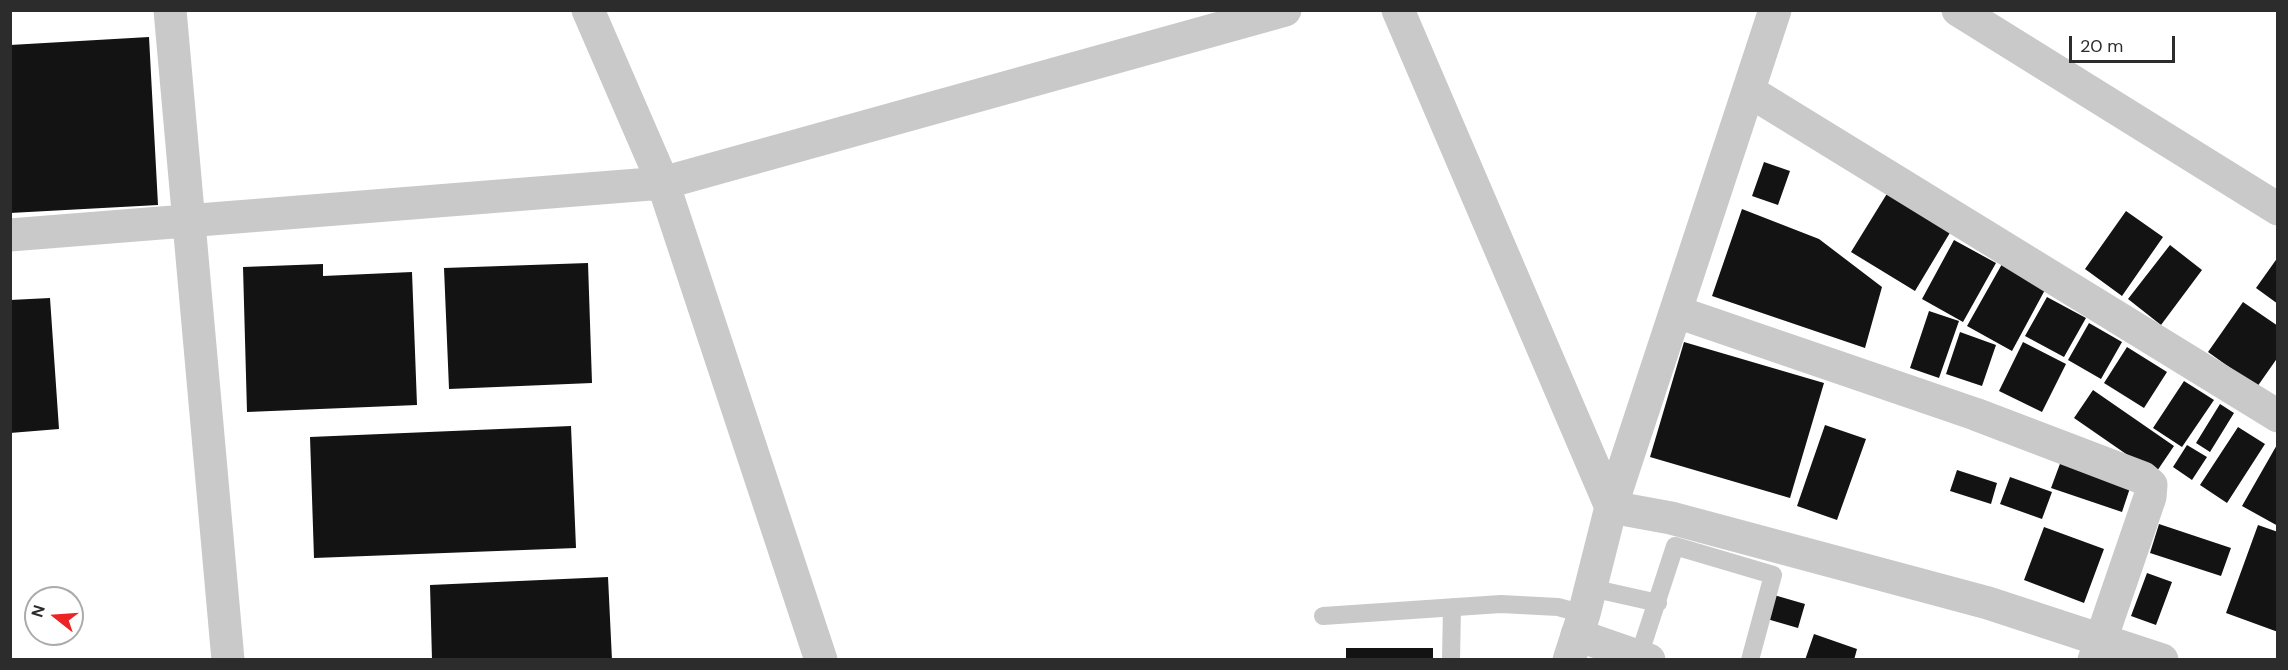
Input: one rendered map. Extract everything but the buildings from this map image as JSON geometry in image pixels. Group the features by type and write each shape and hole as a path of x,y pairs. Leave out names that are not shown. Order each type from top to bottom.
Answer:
{"street":[{"path":"170,10 228,660"},
{"path":"588,10 663,183 821,660"},
{"path":"10,235 663,183 1285,10"},
{"path":"1398,10 1611,507"},
{"path":"1644,658 1580,624 1611,507 1775,10"},
{"path":"1958,10 2277,209"},
{"path":"1749,91 2277,416"},
{"path":"1677,312 1975,414 2143,478 2151,485 2150,497 2098,649"},
{"path":"1611,507 1671,518 1988,603 2098,649 2162,660"}],"lane":[{"path":"1644,658 1675,546 1773,575 1750,660"},
{"path":"1323,616 1501,604 1558,607 1580,624 1658,603"},
{"path":"1452,607 1452,660"}]}
